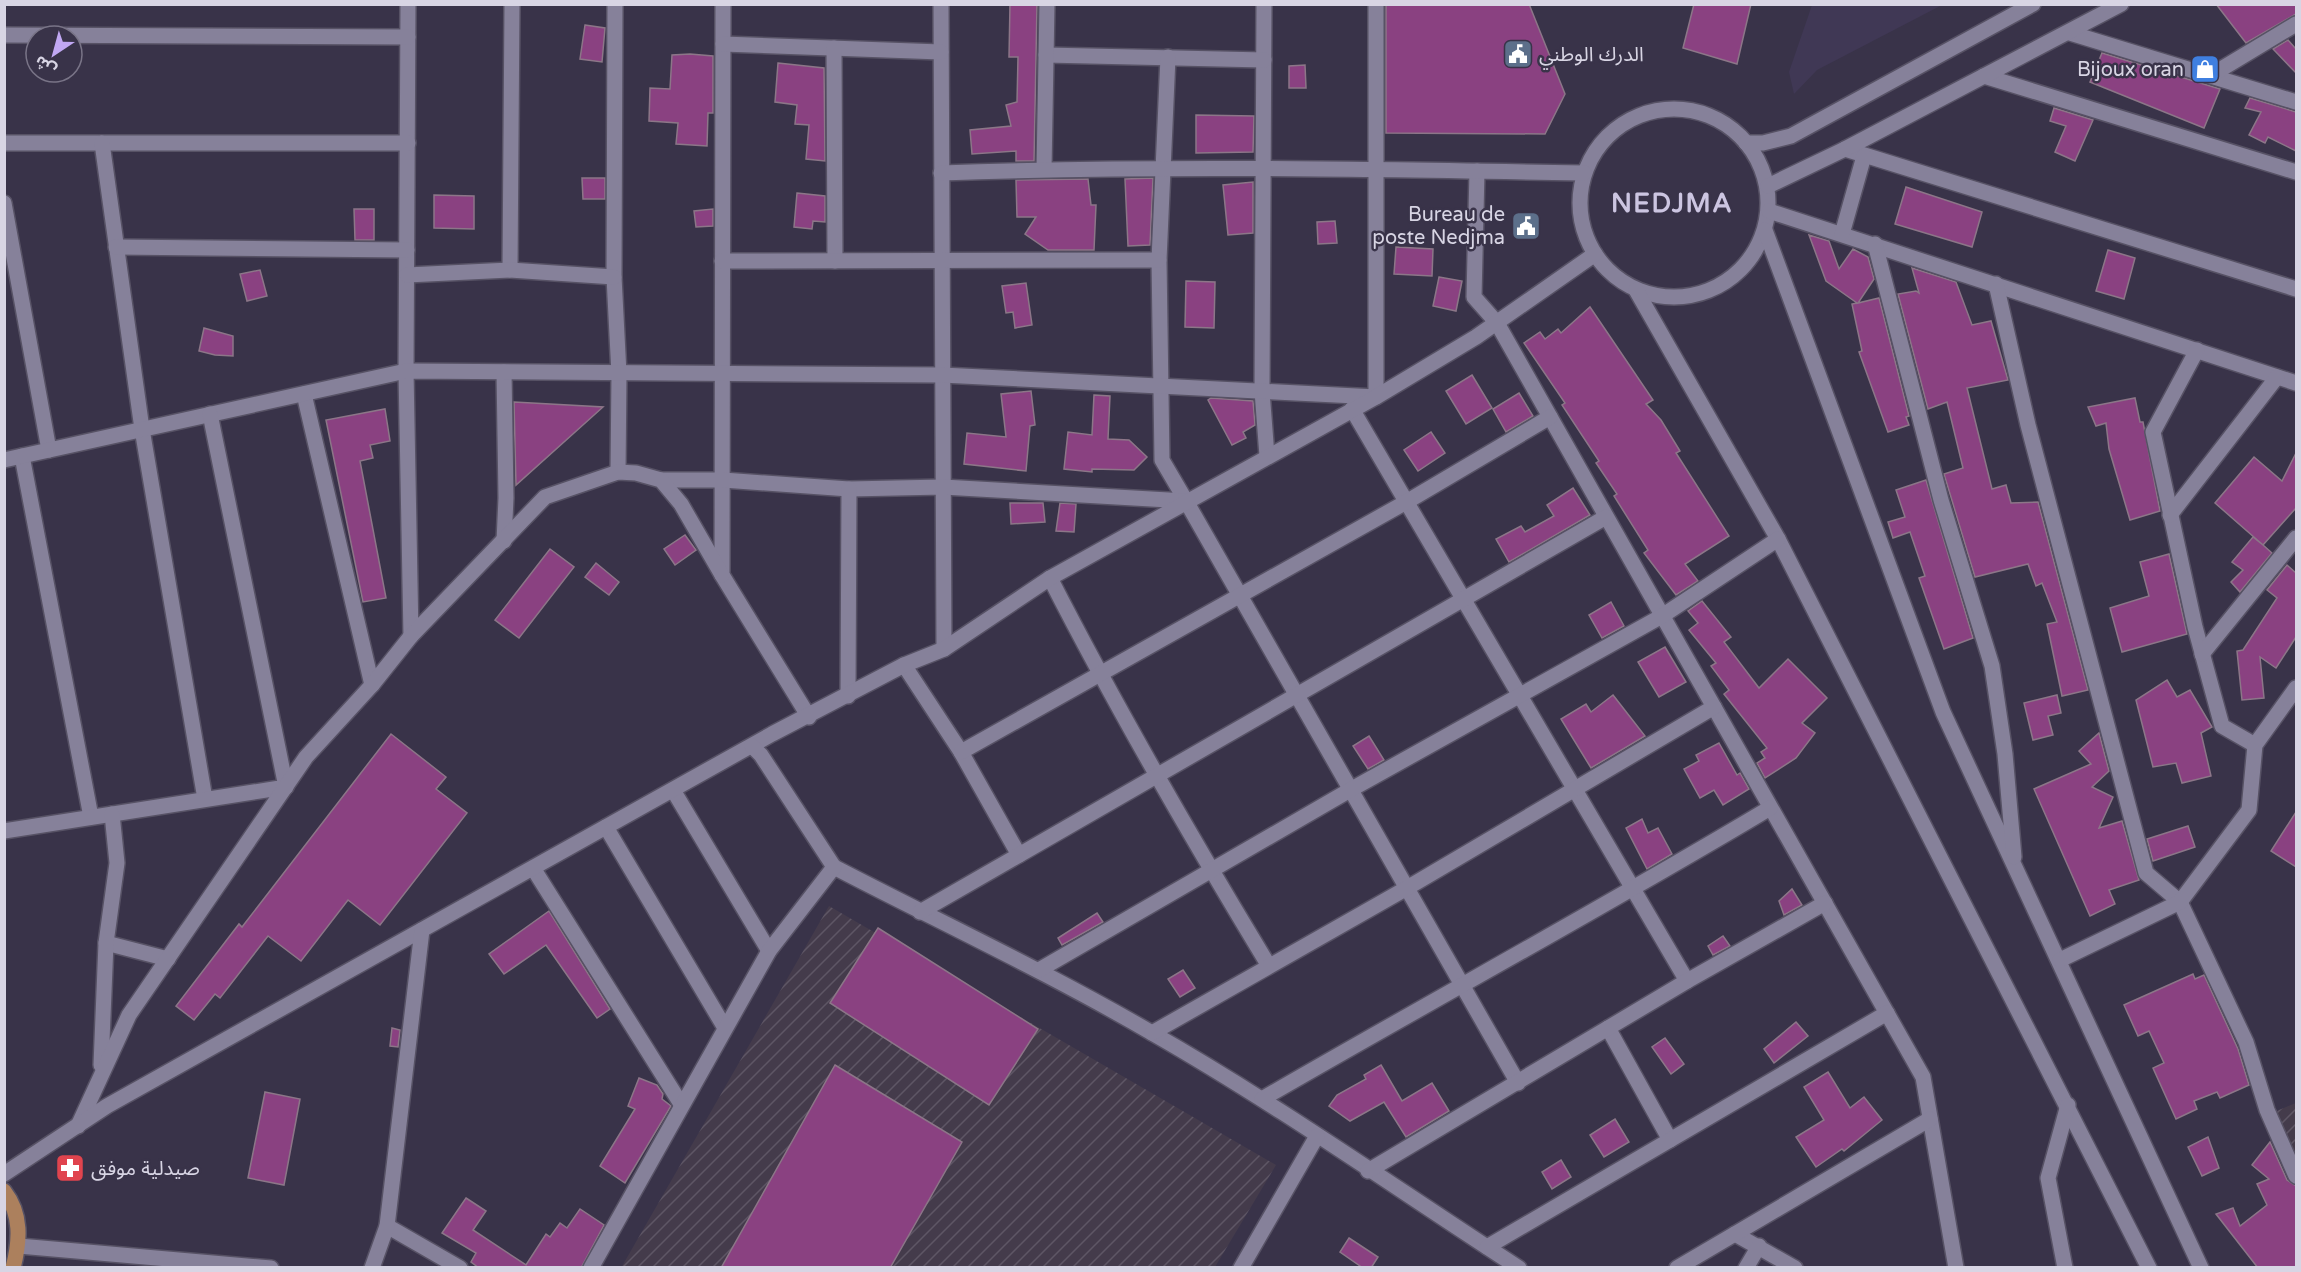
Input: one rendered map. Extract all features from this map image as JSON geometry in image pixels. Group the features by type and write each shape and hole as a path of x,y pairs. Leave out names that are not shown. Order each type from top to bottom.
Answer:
{"main road":[{"path":"4,1191 10,1199 18,1222 19,1246 13,1268"}],"street":[{"path":"408,4 406,371 411,636"},
{"path":"510,270 512,4"},
{"path":"615,4 614,277 619,374 618,472"},
{"path":"722,575 723,4"},
{"path":"941,4 944,649"},
{"path":"1044,169 1047,4"},
{"path":"1264,4 1262,391 1267,456"},
{"path":"1376,4 1376,397"},
{"path":"1746,142 1763,143 1791,136 2033,4"},
{"path":"1768,186 2070,33 2121,4"},
{"path":"2213,74 2296,24"},
{"path":"2070,33 2213,74 2296,102"},
{"path":"4,35 408,37"},
{"path":"723,44 941,52"},
{"path":"834,48 835,261"},
{"path":"1046,55 1264,60"},
{"path":"1168,57 1159,260 1162,460 1518,1083"},
{"path":"1984,76 2296,172"},
{"path":"1683,108 1713,116 1740,134 1746,142 1759,160 1768,186 1769,211 1765,230 1748,263 1724,284 1695,295 1663,297 1636,290 1613,275 1594,254 1583,228 1579,200 1584,173 1598,145 1622,123 1651,110 1683,108"},
{"path":"4,143 408,143"},
{"path":"102,143 142,429 205,798"},
{"path":"1845,149 2296,289"},
{"path":"1842,234 1864,156"},
{"path":"941,173 1044,169 1377,169 1584,173"},
{"path":"1477,171 1474,297 1497,324 1923,1077 1956,1268"},
{"path":"4,203 49,450"},
{"path":"1769,211 2296,383"},
{"path":"1765,230 1943,712 2201,1268"},
{"path":"1875,244 1941,500 1992,666 2005,754 2015,868"},
{"path":"116,247 407,250"},
{"path":"4,1174 107,1106 672,790 904,665 944,649 1050,578 1376,397 1497,324 1594,254"},
{"path":"722,261 1159,260"},
{"path":"407,275 510,270 614,277"},
{"path":"1996,284 2031,437 2145,873 2180,902 2246,1042 2267,1110 2296,1176"},
{"path":"1636,290 1778,539 2149,1268"},
{"path":"2197,350 2152,432 2202,654 2222,726 2255,745"},
{"path":"4,460 406,371 942,375 1376,397"},
{"path":"504,372 507,498 504,541"},
{"path":"2170,515 2277,377"},
{"path":"303,394 372,685"},
{"path":"1352,409 1465,598 1687,981"},
{"path":"210,414 286,787"},
{"path":"961,752 1408,501 1550,417"},
{"path":"22,456 91,817"},
{"path":"77,1127 101,1071 129,1015 306,757 372,685 411,636 545,497 618,472 636,473 661,480 723,480 849,489 943,487 1186,501"},
{"path":"661,480 681,504 809,717"},
{"path":"848,696 849,489"},
{"path":"920,912 1606,517"},
{"path":"2202,654 2296,538"},
{"path":"1039,970 1350,790 1662,616 1778,539"},
{"path":"1050,578 1099,674 1156,776 1269,966"},
{"path":"904,665 961,752 1019,855"},
{"path":"2060,960 2180,902 2249,810 2255,745 2296,688"},
{"path":"1152,1032 1407,888 1714,707"},
{"path":"752,746 762,755 834,867 1039,970 1152,1032 1262,1099 1368,1171 1519,1268"},
{"path":"4,831 286,787"},
{"path":"672,790 770,951"},
{"path":"1262,1099 1461,984 1634,889 1770,808"},
{"path":"101,1071 105,944 117,863 112,814"},
{"path":"606,827 725,1028"},
{"path":"591,1268 681,1104 770,951 834,867"},
{"path":"533,868 681,1104"},
{"path":"1368,1171 1687,981 1825,903"},
{"path":"372,1268 387,1226 422,930"},
{"path":"105,944 168,959"},
{"path":"1487,1247 1887,1013"},
{"path":"1608,1028 1670,1140"},
{"path":"2065,1268 2048,1178 2068,1105"},
{"path":"1677,1268 1930,1119"},
{"path":"1241,1268 1317,1136"},
{"path":"387,1226 459,1268"},
{"path":"1735,1234 1795,1268"},
{"path":"19,1246 271,1268"},
{"path":"1746,1268 1759,1246"}],"shaded area":[{"path":"1812,4 1942,5 1817,70 1794,94 1789,72"},
{"path":"829,906 1276,1165 1215,1267 621,1268"},
{"path":"2296,1103 2296,1165 2274,1112"}],"building":[{"path":"1010,4 1037,4 1034,161 1016,161 1016,151 972,154 970,130 1011,126 1006,105 1017,102 1018,57 1009,57"},
{"path":"1386,4 1529,4 1565,94 1545,134 1386,133"},
{"path":"1694,4 1751,4 1737,64 1683,48"},
{"path":"2216,4 2296,4 2296,14 2246,43"},
{"path":"585,25 605,28 602,62 580,59"},
{"path":"2288,40 2296,49 2296,73 2273,49"},
{"path":"2102,53 2220,89 2204,128 2090,82"},
{"path":"672,55 713,56 713,113 708,113 707,146 676,144 678,123 649,121 650,88 670,89"},
{"path":"778,63 824,68 825,161 806,159 809,125 795,124 797,105 775,102"},
{"path":"1305,65 1306,88 1289,88 1289,66"},
{"path":"2250,98 2296,112 2296,151 2268,137 2265,143 2249,135 2261,112 2245,108"},
{"path":"2054,108 2093,120 2075,161 2055,152 2066,126 2050,121"},
{"path":"1196,115 1254,116 1253,152 1196,153"},
{"path":"582,178 605,178 605,199 583,199"},
{"path":"1153,178 1150,245 1128,246 1125,179"},
{"path":"1088,179 1091,205 1096,205 1094,250 1048,250 1025,234 1036,217 1017,217 1016,180"},
{"path":"1253,182 1253,233 1228,235 1223,185"},
{"path":"1906,187 1982,212 1972,247 1895,224"},
{"path":"797,193 825,196 825,222 813,221 812,229 794,227"},
{"path":"434,195 474,196 474,229 434,228"},
{"path":"354,209 374,209 374,240 355,240"},
{"path":"713,209 713,226 696,227 694,211"},
{"path":"1335,221 1337,243 1318,244 1317,222"},
{"path":"1809,235 1829,241 1839,269 1853,249 1868,257 1874,279 1858,303 1879,298 1909,416 1906,417 1909,425 1888,432 1859,352 1862,351 1852,304 1857,303 1826,281"},
{"path":"1396,247 1433,249 1432,276 1394,274"},
{"path":"2108,250 2135,258 2124,299 2096,291"},
{"path":"1912,268 1956,282 1972,325 1991,321 2008,380 1967,388 1992,489 2006,485 2011,503 2038,502 2088,690 2062,696 2047,624 2057,622 2042,583 2036,586 2028,564 1975,577 1944,474 1963,468 1947,402 1928,409 1898,294 1916,291 1919,293"},
{"path":"260,270 267,296 247,301 240,274"},
{"path":"1439,277 1462,281 1456,311 1433,306"},
{"path":"1186,281 1215,282 1214,328 1185,327"},
{"path":"1026,283 1032,325 1015,328 1013,312 1006,313 1002,286"},
{"path":"1590,307 1653,400 1646,404 1661,420 1680,451 1676,453 1729,536 1685,564 1698,581 1676,595 1644,553 1648,550 1614,496 1617,494 1596,463 1599,461 1562,405 1565,403 1524,343 1540,332 1545,339 1558,329 1561,333"},
{"path":"204,328 233,336 233,356 199,351"},
{"path":"1472,375 1492,408 1466,424 1446,391"},
{"path":"1031,391 1035,425 1030,426 1026,471 964,464 967,433 1006,437 1001,394"},
{"path":"1519,393 1533,416 1506,432 1493,409"},
{"path":"1094,395 1110,396 1108,439 1129,440 1147,457 1134,470 1092,469 1092,472 1064,469 1068,432 1092,435"},
{"path":"1211,398 1253,401 1255,425 1243,432 1246,438 1232,445 1208,400"},
{"path":"2135,398 2140,422 2143,422 2160,511 2130,520 2109,449 2106,423 2096,426 2088,407"},
{"path":"514,402 603,407 516,485"},
{"path":"385,409 390,441 370,445 373,458 360,461 386,598 363,602 326,420"},
{"path":"1431,432 1445,453 1418,471 1404,450"},
{"path":"2296,453 2296,508 2263,545 2215,503 2254,457 2282,481"},
{"path":"1926,480 1973,638 1944,649 1919,578 1925,576 1910,532 1893,538 1888,522 1905,517 1896,490"},
{"path":"1573,488 1590,515 1509,562 1496,539 1521,526 1525,532 1554,516 1547,505"},
{"path":"1010,503 1043,503 1045,522 1011,524"},
{"path":"1060,503 1076,504 1074,532 1056,531"},
{"path":"685,535 696,550 675,565 664,549"},
{"path":"2253,537 2272,553 2240,592 2231,582 2243,570 2232,562"},
{"path":"550,549 574,567 519,638 495,620"},
{"path":"2169,554 2187,634 2122,652 2110,608 2149,596 2140,562"},
{"path":"596,563 619,582 609,595 585,577"},
{"path":"2287,565 2296,573 2296,637 2276,668 2260,657 2264,698 2242,700 2237,651 2243,650 2277,598 2267,590"},
{"path":"1702,601 1731,637 1724,642 1759,688 1788,659 1827,698 1802,723 1815,733 1796,758 1765,778 1757,763 1765,758 1761,752 1767,748 1724,694 1729,690 1711,666 1716,663 1689,630 1698,623 1688,611"},
{"path":"1611,602 1624,626 1602,638 1589,615"},
{"path":"1665,647 1686,682 1659,697 1638,662"},
{"path":"2167,680 2177,697 2190,690 2212,727 2201,733 2211,776 2182,783 2176,763 2153,767 2136,700"},
{"path":"1613,695 1645,736 1591,768 1561,719 1586,704 1591,712"},
{"path":"2057,695 2061,713 2048,716 2053,735 2033,740 2024,703"},
{"path":"2099,733 2109,771 2092,787 2113,797 2099,828 2122,821 2139,880 2109,890 2115,904 2090,916 2034,789 2091,764 2079,751"},
{"path":"391,734 446,777 436,789 467,813 380,925 348,900 301,961 268,936 220,998 215,994 194,1020 176,1006 239,924 242,927"},
{"path":"1369,736 1384,760 1368,769 1353,746"},
{"path":"1719,743 1737,775 1740,773 1749,789 1723,805 1714,790 1700,798 1684,769 1699,761 1696,755"},
{"path":"2296,812 2296,867 2271,851"},
{"path":"1642,819 1648,833 1658,828 1672,854 1647,869 1626,828"},
{"path":"2188,826 2195,847 2153,861 2147,839"},
{"path":"1792,889 1802,905 1784,915 1779,901"},
{"path":"549,911 610,1009 597,1018 546,945 504,974 489,954"},
{"path":"1097,913 1103,922 1062,945 1058,938"},
{"path":"878,928 1038,1029 989,1105 830,1003"},
{"path":"1723,936 1730,946 1713,955 1708,946"},
{"path":"1183,970 1195,988 1180,997 1168,979"},
{"path":"2193,974 2195,979 2204,975 2238,1049 2249,1085 2220,1098 2217,1092 2194,1101 2197,1109 2176,1119 2153,1068 2164,1063 2149,1031 2138,1036 2124,1005"},
{"path":"1796,1022 1808,1036 1774,1063 1764,1049"},
{"path":"392,1028 400,1030 398,1047 390,1046"},
{"path":"1665,1038 1684,1064 1671,1074 1652,1047"},
{"path":"835,1065 962,1142 890,1268 721,1268"},
{"path":"1381,1065 1402,1101 1432,1083 1449,1111 1406,1137 1384,1102 1350,1121 1329,1106 1337,1095 1366,1079 1364,1075"},
{"path":"1828,1072 1850,1108 1864,1097 1882,1120 1844,1151 1842,1149 1816,1167 1796,1137 1824,1120 1804,1087"},
{"path":"639,1078 657,1085 663,1094 662,1099 671,1106 625,1183 600,1166 635,1109 628,1106"},
{"path":"265,1092 300,1099 284,1185 248,1178"},
{"path":"1615,1119 1629,1142 1604,1157 1590,1135"},
{"path":"2208,1137 2219,1168 2202,1176 2188,1147"},
{"path":"2270,1142 2287,1180 2296,1186 2296,1268 2258,1268 2216,1214 2233,1208 2240,1226 2267,1205 2257,1184 2269,1179 2252,1165"},
{"path":"1561,1160 1571,1177 1552,1189 1542,1172"},
{"path":"466,1198 486,1211 473,1230 526,1265 546,1234 550,1237 560,1223 567,1228 580,1209 604,1225 581,1268 479,1268 471,1262 476,1253 442,1233"},
{"path":"1349,1238 1378,1257 1371,1268 1363,1268 1340,1252"}],"place":[{"name":"الدرك الوطني","path":"1518,54"},
{"name":"Bijoux oran","path":"2205,69"},
{"name":"Bureau de poste Nedjma","path":"1526,226"},
{"name":"صيدلية موفق","path":"70,1168"}],"district":[{"name":"NEDJMA","path":"1672,203"}]}
